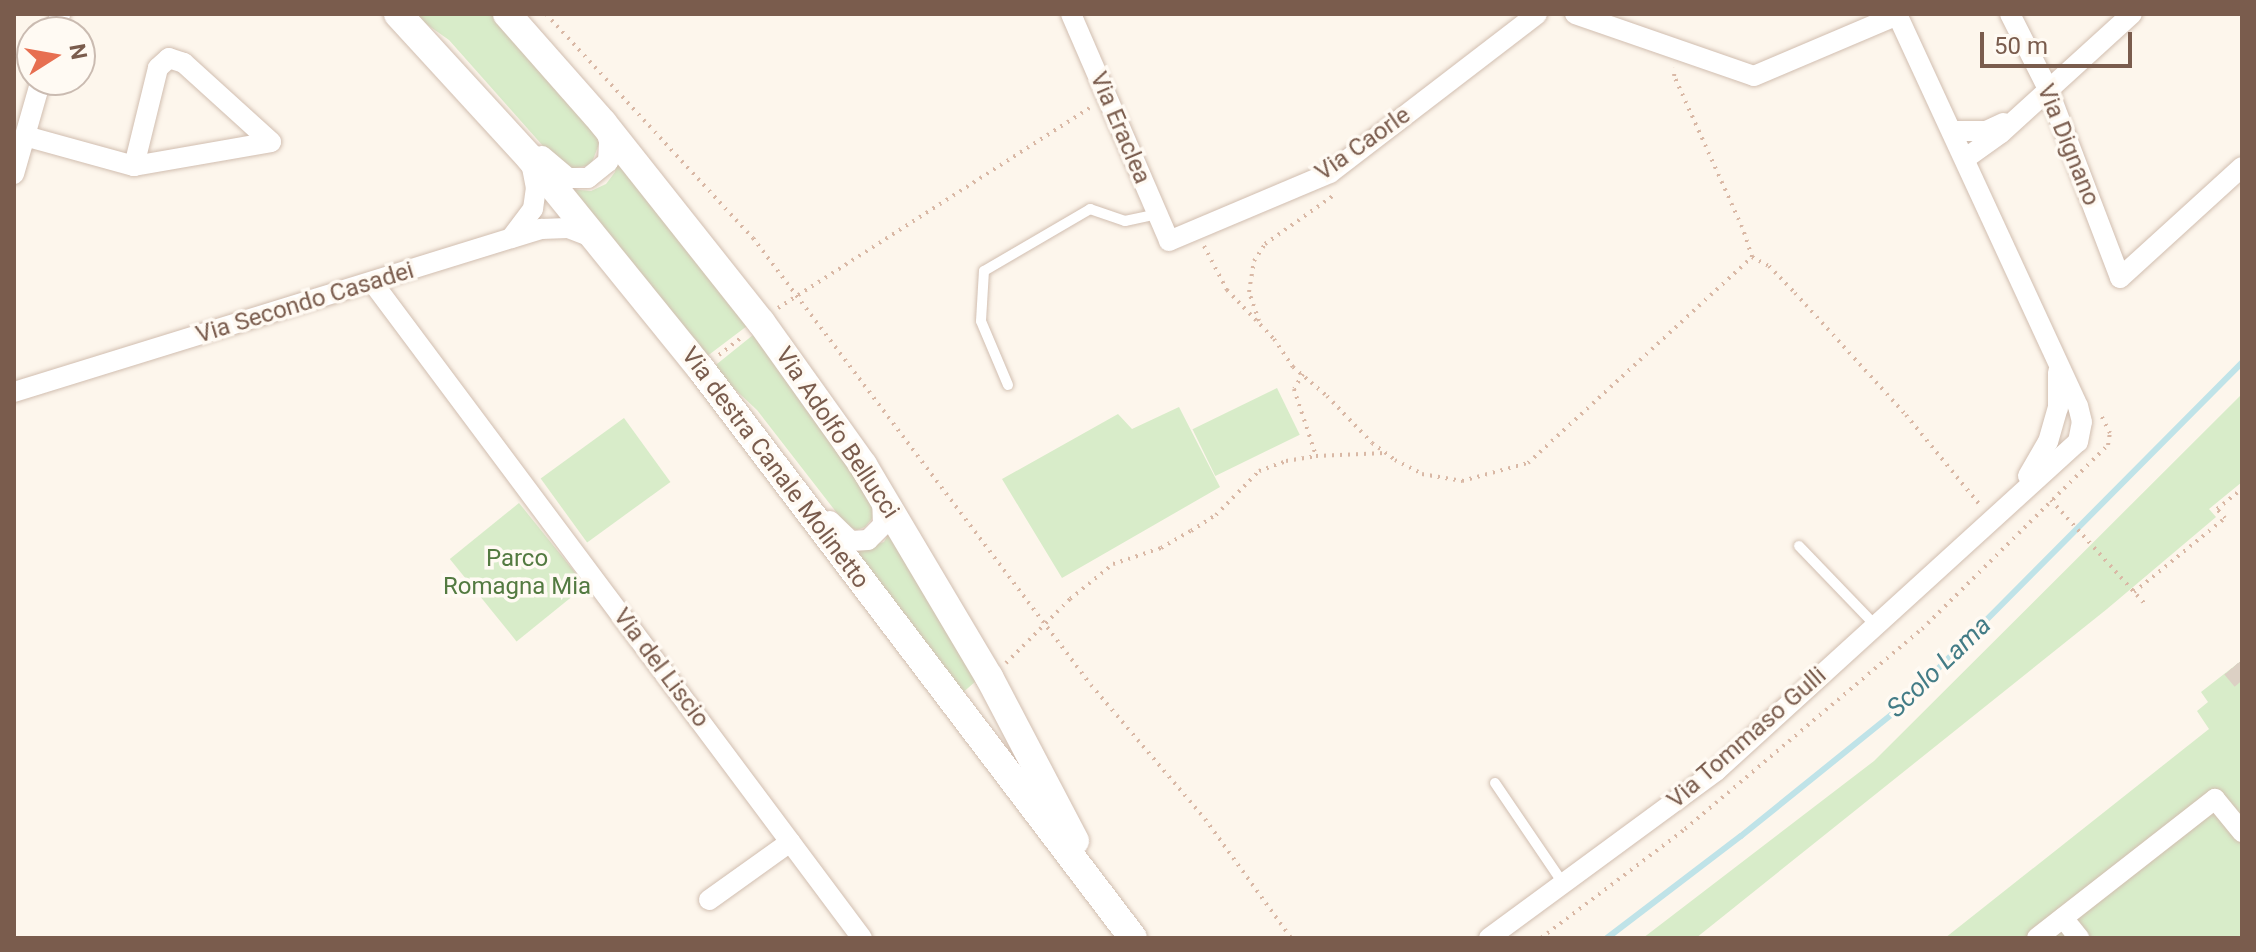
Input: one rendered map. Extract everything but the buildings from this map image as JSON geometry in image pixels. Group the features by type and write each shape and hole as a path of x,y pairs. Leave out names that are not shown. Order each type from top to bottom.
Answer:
{"street":[{"name":"Via Adolfo Bellucci","path":"507,14 603,123 761,322 873,479 989,677 1103,895"},
{"name":"Via Eraclea","path":"1071,14 1169,241"},
{"name":"Via Caorle","path":"1169,241 1330,173 1537,14"},
{"path":"1575,14 1754,76 1897,14"},
{"name":"Via Tommaso Gulli","path":"1489,938 1716,771 2078,442 2082,422 2078,406 1897,14"},
{"name":"Via Dignano","path":"2010,14 2120,278 2242,167"},
{"path":"1966,158 2001,133 2132,14"},
{"path":"406,22 447,56 559,173 568,178 588,178 608,162 609,141 603,123"},
{"name":"Via destra Canale Molinetto","path":"406,22 530,158 701,369 1133,938"},
{"path":"25,136 134,166 271,142 184,63 169,58 158,68 134,166"},
{"path":"1952,131 1986,131 2000,126 2042,95"},
{"path":"14,174 36,96"},
{"path":"511,238 533,209 536,188 530,158"},
{"name":"Via Secondo Casadei","path":"14,392 511,238 559,227 598,241"},
{"name":"Via del Liscio","path":"373,283 862,938"},
{"name":"Via Tommaso Gulli","path":"1991,518 2036,466 2048,442 2058,408 2057,363"},
{"path":"750,432 851,541 868,540 883,525 884,505 873,479"},
{"path":"2037,938 2215,799 2242,832"},
{"path":"709,900 790,842"},
{"path":"2063,918 2079,938"}],"lane":[{"path":"1008,385 981,321 984,271 1090,209 1125,221 1157,214"},
{"path":"1799,546 1875,625"},
{"path":"1495,783 1563,883"}],"path":[{"path":"546,14 753,238 1091,685 1205,819 1291,938"},
{"path":"1678,50 1674,76 1742,227 1752,257 1769,266 1795,293 1906,415 1991,518"},
{"path":"701,369 795,294 1106,98"},
{"path":"1260,324 1249,292 1254,261 1265,244 1339,191 1330,173"},
{"path":"1196,230 1227,290 1303,374 1386,453 1422,474 1462,481 1528,463 1752,257"},
{"path":"1303,374 1294,389 1316,456"},
{"path":"989,677 1070,599 1113,564 1161,548 1191,531 1216,515 1259,471 1286,461 1316,456 1386,453"},
{"path":"2134,592 2225,518 2217,509 2242,489"},
{"path":"2051,500 2145,604"}],"green space":[{"path":"412,14 494,14 594,129 599,144 591,165 570,169 559,164 449,40"},
{"path":"618,156 747,326 706,357 570,189 591,191 606,184 615,172"},
{"path":"753,335 877,503 876,514 865,527 857,530 847,526 757,410 712,368"},
{"path":"1277,388 1300,435 1215,476 1193,429"},
{"path":"2242,394 2242,482 2209,509 2216,517 2107,609 1696,938 1643,938 1874,761"},
{"path":"1179,407 1220,487 1062,578 1002,479 1118,414 1132,429"},
{"path":"624,418 670,482 587,542 541,479"},
{"name":"Parco Romagna Mia","path":"519,503 586,585 517,641 450,559"},
{"path":"891,529 976,681 960,695 854,551 884,542"},
{"path":"2242,660 2242,938 1945,938 2209,729 2197,711 2208,702 2201,692"}],"waterway":[{"name":"Scolo Lama","path":"1607,938 1741,836 1896,711 2242,363"}],"tunnel":[{"path":"2232,668 2242,680"}]}
